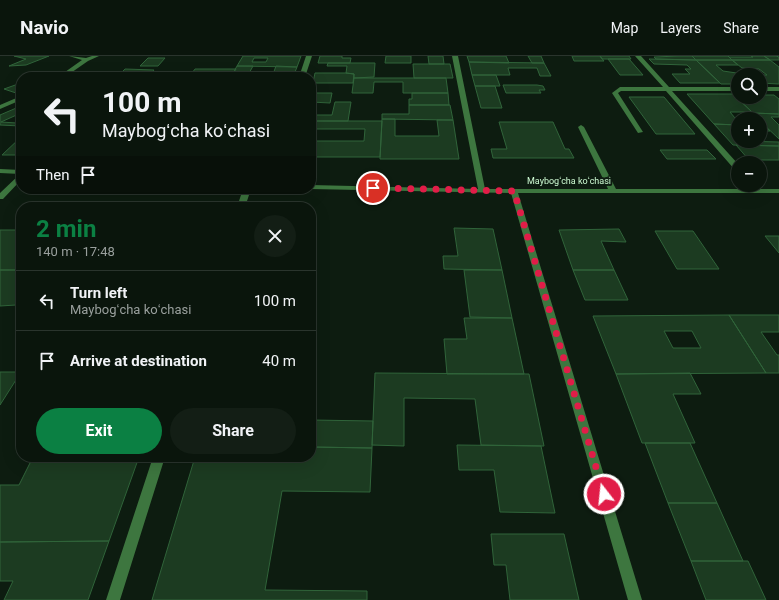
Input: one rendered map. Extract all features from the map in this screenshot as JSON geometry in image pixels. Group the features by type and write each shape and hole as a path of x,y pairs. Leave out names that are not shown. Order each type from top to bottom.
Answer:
{"street":[{"path":"72,56 86,60"},
{"path":"68,72 86,60 96,56"},
{"path":"304,72 309,56"},
{"path":"455,56 482,191"},
{"path":"638,56 731,160"},
{"path":"640,132 615,94 620,89 731,89"},
{"path":"767,89 779,89"},
{"path":"0,108 16,100"},
{"path":"581,127 613,191"},
{"path":"0,171 16,172"},
{"path":"0,197 16,181"},
{"name":"Maybogʻcha koʻchasi","path":"316,187 482,191 613,191 731,189"},
{"path":"514,191 635,600"},
{"path":"775,191 779,200"},
{"path":"113,600 158,462"}],"building":[{"path":"14,56 49,56 26,65 9,66 26,59"},
{"path":"243,56 301,56 297,67 237,66","holes":["254,58 268,58 266,62 252,62"]},
{"path":"320,56 342,56 342,58 351,58 350,63 318,63"},
{"path":"386,56 411,56 411,63 385,63"},
{"path":"428,56 443,56 444,64 429,64"},
{"path":"467,56 506,56 509,63 469,62"},
{"path":"528,56 541,56 544,63 532,63"},
{"path":"572,56 600,56 604,61 574,61"},
{"path":"600,56 629,56 631,59 602,59"},
{"path":"692,56 696,60 656,59 654,57"},
{"path":"692,56 728,56 732,60 696,60"},
{"path":"751,56 764,56 770,60 732,60 729,57 753,57"},
{"path":"764,56 776,56 779,57 779,60 770,60"},
{"path":"148,58 165,58 158,66 140,66"},
{"path":"608,59 629,59 643,75 620,75"},
{"path":"649,59 696,60 720,83 680,83 672,74 690,74 685,69 691,69 687,65 654,64"},
{"path":"696,60 732,60 738,65 716,65 723,71 731,72 731,84 721,84"},
{"path":"732,60 770,60 779,67 779,84 767,83 767,68 742,68"},
{"path":"469,62 544,63 551,76 540,76 537,68 508,68 510,75 472,75"},
{"path":"328,63 375,63 374,77 354,78 354,74 346,73 347,66 327,66"},
{"path":"413,64 450,64 453,78 414,78"},
{"path":"237,66 253,66 250,72 234,72"},
{"path":"276,66 297,67 295,72 274,72"},
{"path":"125,69 154,70 152,72 122,72"},
{"path":"195,69 236,69 234,72 193,72"},
{"path":"316,73 354,74 353,83 316,83"},
{"path":"472,75 496,75 500,86 475,86"},
{"path":"354,78 446,78 448,93 403,93 403,82 374,82 373,93 352,93"},
{"path":"16,85 16,93 4,89"},
{"path":"503,85 537,85 543,86 545,90 539,90 541,93 506,93"},
{"path":"475,86 495,86 502,108 481,108"},
{"path":"316,93 332,93 330,103 316,102"},
{"path":"412,93 448,93 449,105 409,105 409,99 412,99"},
{"path":"687,94 731,94 731,104 744,104 752,112 730,112 731,125 714,124"},
{"path":"767,95 774,95 779,99 779,114 752,112 744,104 767,104"},
{"path":"629,97 664,97 695,134 656,134"},
{"path":"335,102 351,102 348,121 316,121 316,115 332,115"},
{"path":"409,105 450,105 453,120 382,119 382,114 409,114"},
{"path":"16,108 16,115 1,122 16,123 16,126 0,125 0,115"},
{"path":"767,114 779,114 779,117 771,117 779,125 779,139 767,128"},
{"path":"382,119 395,119 395,136 439,136 437,120 453,120 459,159 380,159"},
{"path":"316,121 382,121 380,157 316,157 316,141 364,141 365,129 316,129"},
{"path":"499,122 553,122 565,149 569,149 574,158 493,158 491,149 507,149"},
{"path":"714,124 731,125 731,143"},
{"path":"16,142 16,155 2,155"},
{"path":"767,142 779,142 779,146 767,146"},
{"path":"767,146 779,146 779,160 767,160 767,156 746,156 739,148 767,148"},
{"path":"660,150 707,150 716,159 667,159"},
{"path":"454,228 493,229 502,270 444,269 443,256 458,256"},
{"path":"619,229 626,242 601,241 614,270 573,270 559,230"},
{"path":"0,230 16,230 16,270 0,270"},
{"path":"655,231 693,231 719,269 677,269"},
{"path":"765,236 779,236 779,253"},
{"path":"0,270 16,270 16,305 0,306"},
{"path":"464,270 502,270 512,318 470,317"},
{"path":"573,270 614,270 628,300 585,300"},
{"path":"729,315 779,315 779,332 761,332 777,355 779,355 779,373 766,373"},
{"path":"729,315 766,373 616,374 593,316","holes":["664,331 692,331 701,348 673,348"]},
{"path":"464,318 512,318 524,374 447,374 444,339 467,339"},
{"path":"0,372 16,372 16,380 0,405"},
{"path":"375,373 529,374 544,446 481,445 475,399 404,398 404,446 372,445"},
{"path":"690,373 701,394 673,394 695,443 642,443 616,374"},
{"path":"316,420 373,421 372,448 316,447"},
{"path":"645,443 690,443 717,503 668,503"},
{"path":"457,445 541,446 555,513 500,512 494,470 459,470"},
{"path":"316,447 372,448 370,492 282,491 265,590 367,591 367,600 152,600 193,462 316,462"},
{"path":"30,462 137,462 109,541 0,542 0,485 19,485"},
{"path":"668,503 717,503 743,561 691,561"},
{"path":"491,534 564,534 579,600 510,600 506,565 494,565"},
{"path":"109,541 88,600 4,600 13,581 0,581 0,542"},
{"path":"691,561 748,561 766,600 706,600"}],"route":[{"path":"373,188 514,191 604,494"}]}
